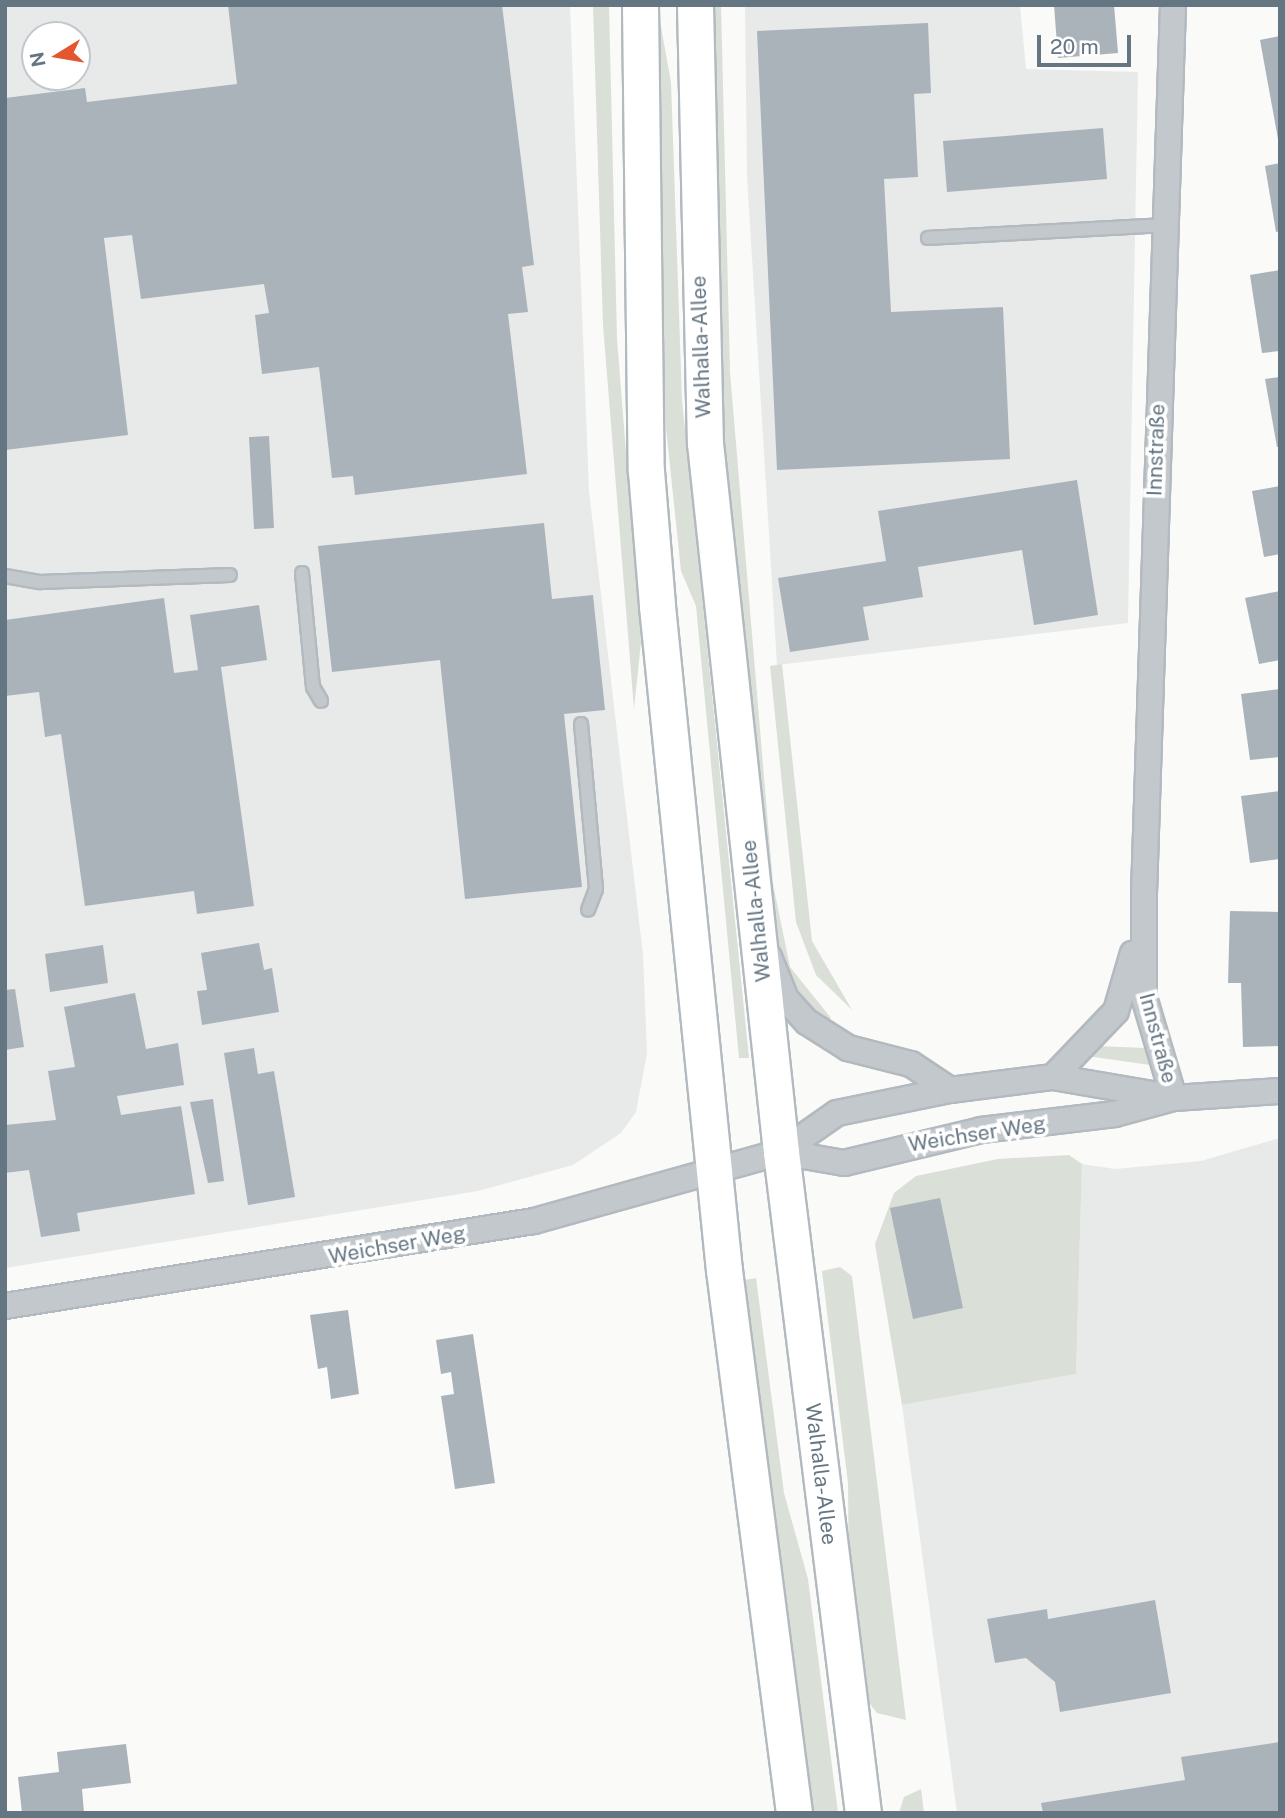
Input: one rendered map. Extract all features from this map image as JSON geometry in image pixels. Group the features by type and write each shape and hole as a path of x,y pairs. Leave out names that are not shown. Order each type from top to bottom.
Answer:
{"main road":[{"path":"640,5 646,471 682,892 794,1813"},
{"name":"Walhalla-Allee","path":"695,5 705,443 781,1152 863,1813"}],"street":[{"name":"Innstraße","path":"1173,5 1144,894 1144,998 1174,1098"},
{"name":"Innstraße","path":"1053,1077 1116,1011 1144,894"},
{"path":"759,928 786,999 807,1022 848,1048 911,1064 950,1090"},
{"name":"Weichser Weg","path":"5,1306 534,1221 716,1173 781,1152 837,1112 950,1090 1053,1077 1174,1098"},
{"name":"Weichser Weg","path":"781,1152 844,1163 956,1135 1115,1114 1174,1098 1280,1091"}],"lane":[{"path":"928,237 1165,225"},
{"path":"302,573 313,687 321,701"},
{"path":"5,576 40,582 230,575"},
{"path":"581,724 596,889 589,910"}],"shaded area":[{"path":"5,5 570,5 589,491 643,955 647,1053 636,1112 621,1133 573,1165 478,1191 5,1268"},
{"path":"593,5 609,5 617,339 641,642 634,709 603,325"},
{"path":"657,5 671,82 682,400 749,1058 739,1058 696,606 681,571 656,332"},
{"path":"707,5 721,5 730,372 773,884 790,967 831,1018 824,1025 807,1013 774,959 720,431"},
{"path":"745,5 1020,5 1026,69 1138,72 1128,623 777,665 747,176"},
{"path":"782,664 812,941 852,1010 816,975 796,922 770,666"},
{"path":"1096,1046 1146,1048 1157,1066 1087,1056"},
{"path":"1280,1138 1280,1813 957,1813 902,1405 1076,1374 1082,1164 1115,1169 1201,1161"},
{"path":"1069,1155 1082,1164 1076,1374 902,1405 875,1244 894,1193 916,1176 998,1159"},
{"path":"840,1267 852,1276 906,1720 877,1713 863,1695 849,1597 848,1483 822,1271"},
{"path":"756,1278 784,1493 808,1579 838,1813 814,1813 745,1280"},
{"path":"921,1789 924,1813 899,1813 904,1797"}],"building":[{"path":"228,5 502,5 534,265 522,267 528,312 508,314 527,474 355,495 353,476 332,478 319,367 262,374 255,315 269,313 264,284 141,299 132,235 104,238 128,435 5,450 5,98 61,91 85,91 87,102 237,84"},
{"path":"1054,5 1114,5 1118,53 1058,58"},
{"path":"928,23 931,93 914,94 918,177 884,179 891,312 1003,307 1010,459 777,470 757,31"},
{"path":"1280,36 1280,139 1278,139 1260,40"},
{"path":"1103,128 1107,179 947,192 943,141"},
{"path":"1280,163 1280,231 1276,232 1265,166"},
{"path":"1280,270 1280,351 1262,353 1250,275"},
{"path":"1280,377 1280,447 1277,447 1265,379"},
{"path":"269,436 274,528 254,529 249,437"},
{"path":"1077,480 1098,615 1034,625 1022,550 918,567 923,597 863,607 869,640 790,652 778,578 886,561 878,511"},
{"path":"1280,486 1280,554 1264,557 1252,491"},
{"path":"544,523 552,599 593,595 605,710 564,714 582,887 465,899 440,660 332,672 318,546"},
{"path":"1280,591 1280,660 1259,664 1245,598"},
{"path":"164,598 174,673 198,670 190,615 259,605 267,660 221,667 254,906 197,914 194,891 85,906 61,734 45,737 39,692 5,696 5,620"},
{"path":"1280,689 1280,757 1250,760 1241,694"},
{"path":"1280,791 1280,859 1250,863 1241,796"},
{"path":"1230,911 1280,912 1280,1046 1243,1047 1241,983 1228,983"},
{"path":"259,943 264,970 272,968 279,1012 202,1025 197,991 207,990 201,953"},
{"path":"103,945 108,983 50,992 45,954"},
{"path":"15,989 24,1047 5,1050 5,990"},
{"path":"135,993 146,1049 178,1043 184,1085 117,1096 121,1115 181,1106 195,1194 77,1213 80,1231 41,1237 29,1170 5,1173 5,1125 56,1120 48,1071 75,1067 64,1007"},
{"path":"254,1048 258,1074 274,1071 295,1197 248,1205 224,1053"},
{"path":"213,1099 224,1181 208,1183 190,1102"},
{"path":"940,1198 963,1308 913,1319 890,1208"},
{"path":"348,1310 359,1394 331,1399 327,1367 318,1369 310,1315"},
{"path":"473,1334 495,1483 455,1489 441,1396 454,1394 451,1372 441,1374 436,1340"},
{"path":"1155,1600 1171,1693 1060,1712 1055,1682 1026,1658 995,1663 987,1619 1047,1609 1048,1619"},
{"path":"1280,1742 1280,1813 1043,1813 1041,1803 1185,1780 1181,1757"},
{"path":"126,1744 131,1783 82,1789 84,1813 22,1813 18,1777 59,1772 57,1752"}]}
